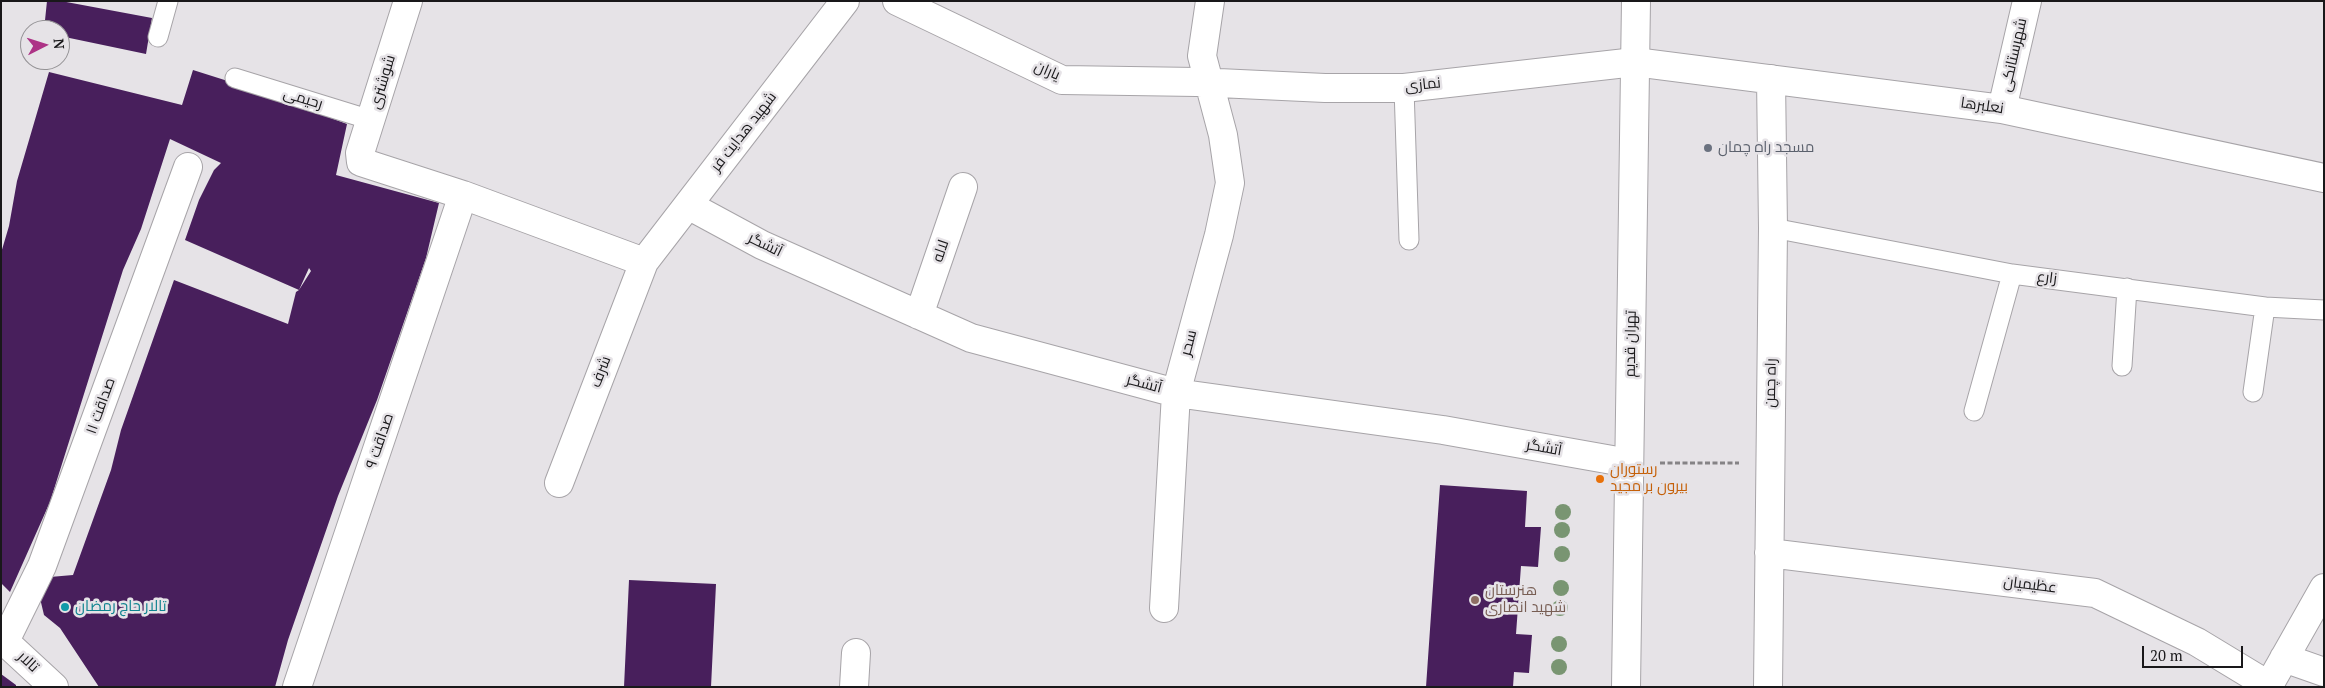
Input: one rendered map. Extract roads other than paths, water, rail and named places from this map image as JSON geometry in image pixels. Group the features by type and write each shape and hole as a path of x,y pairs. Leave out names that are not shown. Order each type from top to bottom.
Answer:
{"street":[{"name":"شوشتری","path":"408,1 360,153 361,162 463,195"},
{"name":"شهید هدایت فر","path":"644,262 845,1"},
{"name":"یاران","path":"897,1 1062,80 1211,83"},
{"name":"سحر","path":"1164,608 1176,393 1219,235 1230,184 1223,136 1211,83 1202,56 1210,1"},
{"name":"تهران قدیم","path":"1626,687 1636,1"},
{"name":"شهرستانکی","path":"2002,109 2027,1"},
{"name":"نمازی","path":"1211,83 1325,88 1404,88 1635,62"},
{"name":"نعلبرها","path":"1635,62 2002,109 2324,178"},
{"name":"راه چمن","path":"1768,687 1773,228 1772,79"},
{"name":"صداقت ۱۱","path":"3,639 42,566 188,167"},
{"name":"لاله","path":"919,315 963,187"},
{"path":"463,195 644,262"},
{"name":"صداقت ۹","path":"297,687 463,195"},
{"name":"آتشگر","path":"688,204 762,245 971,338 1176,393 1443,430 1630,463"},
{"name":"شرف","path":"558,482 644,262"},
{"name":"عظیمیان","path":"1769,553 2095,593 2197,642 2268,686"},
{"path":"2268,686 2324,588"},
{"name":"تالار","path":"3,639 54,687"},
{"path":"854,687 856,653"},
{"path":"2284,658 2324,672"}],"lane":[{"path":"158,37 168,1"},
{"name":"رحیمی","path":"235,78 371,120"},
{"path":"1404,88 1409,240"},
{"name":"زارع","path":"1773,228 2012,274 2265,307 2324,310"},
{"path":"1974,410 2012,274"},
{"path":"2122,366 2127,288"},
{"path":"2253,392 2265,307"}],"place":[{"name":"مسجد راه چمان","path":"1708,148"},
{"name":"رستوران بیرون بر مجید","path":"1600,479"},
{"name":"هنرستان شهید انصاری","path":"1475,600"},
{"name":"تالار حاج رمضان","path":"65,607"}]}
